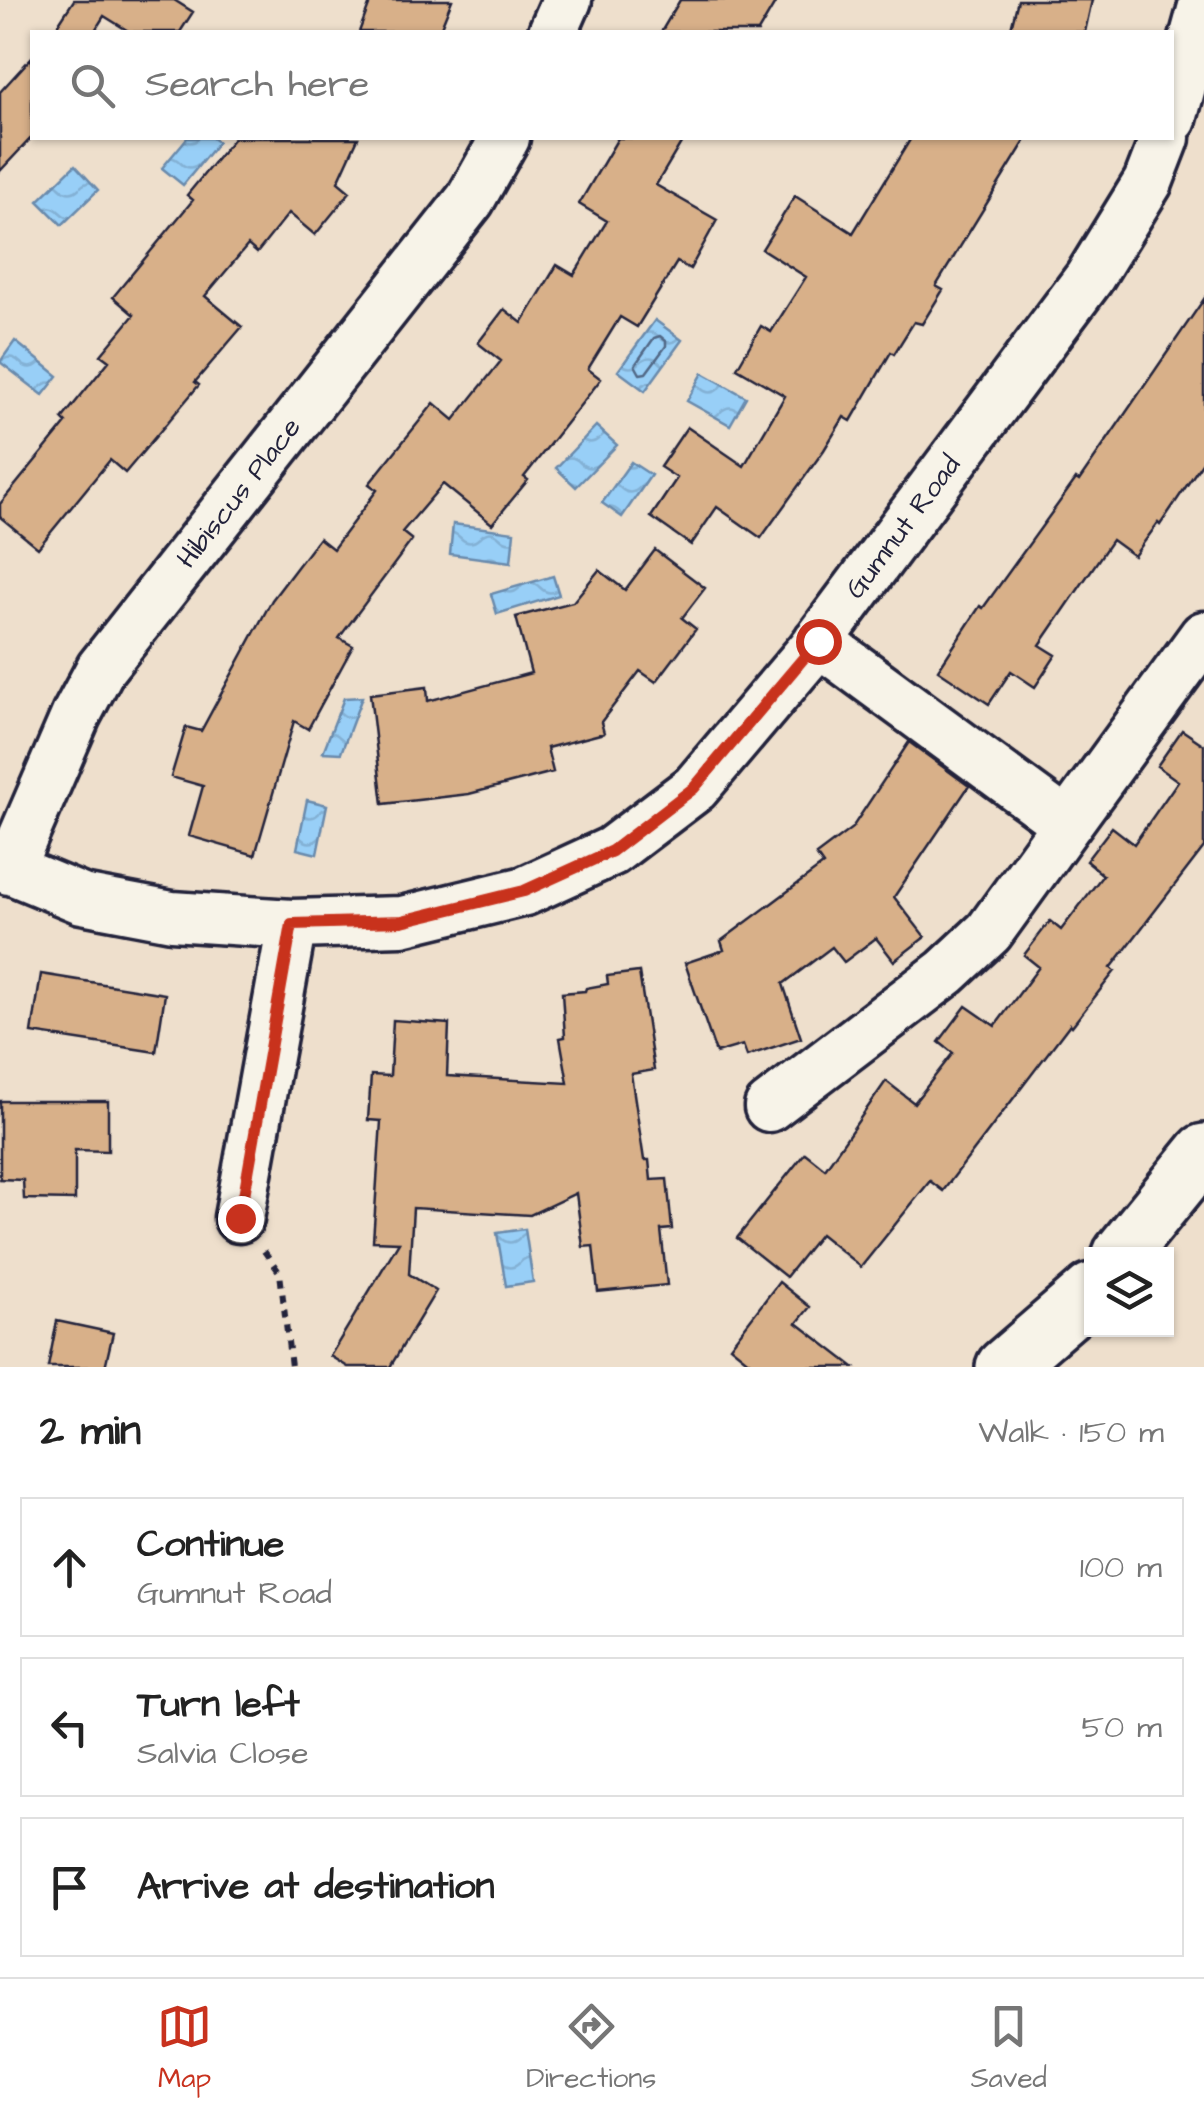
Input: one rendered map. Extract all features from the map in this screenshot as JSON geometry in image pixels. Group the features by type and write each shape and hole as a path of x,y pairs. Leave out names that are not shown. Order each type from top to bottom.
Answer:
{"main road":[{"path":"1127,1247 1204,1152"},
{"path":"1004,1367 1084,1298"},
{"path":"1056,1367 1084,1304"}],"street":[{"path":"554,30 567,0"},
{"path":"1174,112 1204,4"},
{"name":"Hibiscus Place","path":"4,868 101,668 470,200 504,140"},
{"name":"Gumnut Road","path":"4,868 82,898 154,912 292,924 402,921 524,891 612,851 694,788 818,641 1089,278 1148,182 1163,140"},
{"path":"770,1107 946,972 989,932 1204,636"},
{"path":"818,641 1067,824"},
{"path":"240,1218 292,924"}],"path":[{"path":"240,1218 280,1273 292,1367"}],"water":[{"path":"185,140 218,142 183,185 162,168"},
{"path":"75,165 98,190 62,225 38,201"},
{"path":"655,320 682,340 645,391 618,371"},
{"path":"15,341 58,376 43,395 0,362"},
{"path":"703,373 746,397 730,425 687,401"},
{"path":"596,426 617,445 576,487 556,468"},
{"path":"631,462 651,475 622,517 602,503"},
{"path":"453,524 514,532 511,562 450,554"},
{"path":"553,576 559,595 497,614 491,594"},
{"path":"362,697 341,753 323,752 344,698"},
{"path":"307,800 327,805 317,854 297,849"},
{"path":"525,1229 533,1282 506,1286 497,1233"}],"building":[{"path":"74,0 174,0 193,12 181,30 127,30 104,16 95,30 54,30"},
{"path":"371,0 452,0 440,30 360,30"},
{"path":"680,0 777,0 759,30 662,30"},
{"path":"1018,0 1092,0 1085,30 1010,30"},
{"path":"30,59 30,139 0,171 0,92"},
{"path":"232,140 357,140 338,182 350,192 315,235 289,213 257,253 248,245 205,296 242,327 125,473 110,460 38,548 0,517 0,504 66,423 62,419 109,361 101,355 134,315 113,297 193,200 187,195"},
{"path":"617,140 683,140 656,185 717,220 690,269 677,262 637,327 620,317 588,369 601,379 492,524 443,484 402,532 412,540 339,638 353,646 308,729 294,721 255,855 189,836 203,786 171,777 186,727 201,731 272,600 319,538 333,549 377,490 369,484 434,403 454,420 501,361 478,343 504,309 522,323 557,265 574,275 607,221 579,204"},
{"path":"910,140 1026,140 936,286 943,290 922,324 914,322 894,354 891,352 851,421 844,417 761,538 717,507 691,545 651,517 677,478 660,467 687,427 744,466 785,396 737,368 761,326 771,332 806,277 762,249 795,196 853,233"},
{"path":"1204,299 1204,460 1134,556 1112,540 1040,645 1056,655 1035,687 1011,671 989,704 938,670 980,606 983,608 1076,479 1079,481"},
{"path":"655,550 705,588 682,618 696,629 656,682 640,671 601,722 604,733 547,748 553,772 469,794 383,804 370,694 427,687 428,701 531,673 516,617 573,602 599,570 625,590"},
{"path":"1182,730 1204,745 1204,847 1111,968 1115,971 943,1191 930,1181 861,1267 820,1234 786,1277 737,1238 805,1153 825,1169 886,1081 914,1103 953,1053 939,1042 966,1006 995,1026 1039,967 1024,955 1050,921 1061,930 1103,875 1086,861 1112,827 1134,844 1178,781 1157,766"},
{"path":"909,742 969,786 894,897 925,937 894,961 876,938 844,962 832,947 783,984 801,1038 747,1056 743,1045 716,1053 685,963 724,950 721,941 823,865 816,855 852,828"},
{"path":"639,972 654,1070 631,1074 644,1160 649,1160 651,1180 667,1179 672,1229 661,1230 667,1285 598,1292 593,1246 583,1247 576,1193 530,1215 413,1208 409,1274 436,1291 390,1367 348,1367 330,1356 399,1242 373,1241 381,1121 368,1120 371,1075 390,1076 393,1020 449,1024 447,1076 568,1083 560,1038 565,1037 562,993 608,984 607,976"},
{"path":"41,974 165,994 156,1052 32,1033"},
{"path":"0,1101 108,1101 108,1151 75,1150 75,1200 24,1199 23,1180 0,1179"},
{"path":"779,1282 810,1307 797,1323 854,1367 756,1367 730,1346"},
{"path":"57,1321 113,1333 105,1367 48,1367"}],"route":[{"path":"240,1218 292,924 402,921 524,891 612,851 694,788 818,641"}]}
